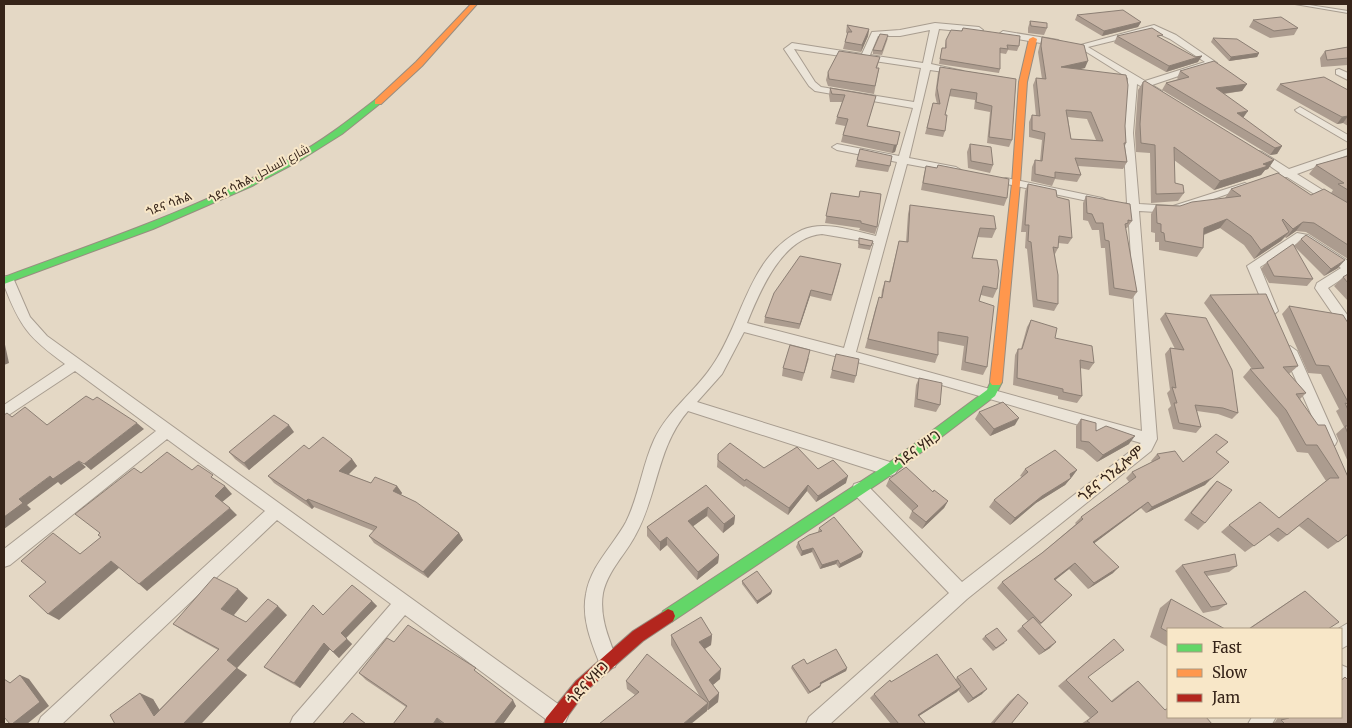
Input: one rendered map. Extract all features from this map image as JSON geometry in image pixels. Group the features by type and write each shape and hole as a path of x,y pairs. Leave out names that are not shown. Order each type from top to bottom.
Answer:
{"main road":[{"path":"440,22 459,4 473,5"},
{"name":"ጎደና ሳሕል شارع الساحل","path":"6,280 193,208 241,186 298,156 356,119 377,102 473,5"},
{"path":"991,393 996,381 1016,183 1018,81 1033,39"},
{"name":"ጎደና ሃዘጋ","path":"555,720 581,686 608,660 638,636 890,470 991,393"}],"street":[{"path":"849,354 918,106 935,26"},
{"path":"865,57 875,34 900,33 935,26 952,26 1081,46 1154,28 1173,37 1212,64 1138,81"},
{"path":"918,106 818,89 812,84 788,49 792,46 965,72"},
{"path":"1081,46 1170,100"},
{"path":"1339,72 1348,77"},
{"name":"ጎደና ጎንፈሎም","path":"816,724 961,593 1146,447 1150,439 1135,208 1131,188 1128,133 1138,81"},
{"path":"1300,110 1348,139"},
{"path":"837,147 969,173"},
{"path":"1246,147 1348,211"},
{"path":"1271,178 1348,152"},
{"path":"997,179 1135,208 1174,209 1254,184"},
{"path":"608,660 594,619 597,584 634,521 653,461 666,429 719,367 740,326 758,279 771,260 807,232 824,230 880,241"},
{"path":"1276,321 1252,267 1297,237 1301,237 1348,268 1321,286 1348,326"},
{"path":"6,280 31,331 74,365 403,603 555,720"},
{"path":"740,326 991,393 1150,439"},
{"path":"1284,339 1336,456"},
{"path":"4,412 74,365"},
{"path":"687,405 890,470"},
{"path":"4,559 166,432"},
{"path":"860,489 961,593"},
{"path":"48,724 276,511"},
{"path":"300,724 403,603"}],"lane":[{"path":"1297,4 1348,12"}],"building":[{"path":"1123,10 1141,22 1104,31 1077,15"},
{"path":"1281,17 1298,28 1274,31 1253,20"},
{"path":"1030,21 1047,23 1047,28 1031,26"},
{"path":"847,25 869,29 862,45 845,42 848,32 852,32"},
{"path":"963,28 1020,36 1019,46 1007,45 1008,49 1000,48 1000,69 940,59 942,48 946,48 946,40 951,30 962,31"},
{"path":"1152,28 1163,35 1157,36 1195,57 1202,56 1169,66 1117,36"},
{"path":"880,34 888,35 882,51 873,50"},
{"path":"1042,37 1084,45 1088,61 1061,67 1126,75 1128,85 1125,126 1126,143 1124,143 1127,162 1075,158 1081,175 1055,172 1055,178 1035,174 1035,160 1042,161 1045,133 1032,130 1032,115 1040,116 1036,78 1046,79 1041,46","holes":["1066,110 1091,112 1103,141 1071,139"]},
{"path":"1213,38 1237,39 1259,53 1231,57"},
{"path":"1348,47 1348,58 1327,60 1325,51"},
{"path":"839,51 880,57 876,68 879,68 875,86 829,79 828,72"},
{"path":"1214,61 1247,84 1216,88 1248,111 1237,113 1282,146 1275,148 1166,83 1189,77 1180,71"},
{"path":"940,67 1016,79 1012,140 989,137 992,106 976,102 977,93 951,89 945,115 947,115 945,131 927,128 933,103 940,104 937,88"},
{"path":"1324,77 1348,90 1348,116 1342,117 1280,84"},
{"path":"1145,81 1274,160 1263,164 1268,166 1220,181 1174,147 1175,183 1183,185 1184,193 1156,194 1155,145 1141,143 1140,124 1143,82"},
{"path":"830,88 876,96 867,126 900,132 897,145 843,135 848,119 837,117 845,95 832,94"},
{"path":"970,144 991,147 993,165 971,161"},
{"path":"860,149 892,156 890,166 857,160"},
{"path":"1348,156 1348,190 1338,184 1344,183 1316,165"},
{"path":"938,165 1009,179 1007,198 923,183 926,166 937,168"},
{"path":"1278,173 1311,195 1324,189 1348,203 1348,245 1314,223 1303,222 1293,229 1283,219 1289,232 1261,250 1251,236 1227,219 1204,228 1203,248 1165,241 1164,233 1161,232 1161,224 1157,223 1156,205 1180,206 1192,202 1241,196 1231,189"},
{"path":"1028,184 1056,190 1057,197 1069,200 1072,238 1059,236 1058,248 1053,247 1058,275 1058,304 1037,300 1031,242 1028,241 1029,225 1025,225"},
{"path":"860,191 881,194 877,227 861,223 861,221 826,216 831,193 859,197"},
{"path":"1086,196 1130,204 1132,221 1128,220 1128,223 1125,224 1137,292 1114,288 1109,241 1105,240 1103,223 1096,223 1092,214 1087,213"},
{"path":"910,205 994,216 996,229 980,228 972,258 997,260 999,271 997,289 983,286 979,301 994,306 987,367 965,362 968,337 938,332 938,355 868,339 879,297 882,298 885,281 890,282 899,241 908,242"},
{"path":"1306,235 1345,260 1331,269 1301,239"},
{"path":"859,238 873,241 871,246 859,244"},
{"path":"1293,244 1313,279 1274,276 1267,262"},
{"path":"800,256 841,264 832,295 811,290 800,324 765,317 774,293"},
{"path":"1348,274 1348,283 1343,277"},
{"path":"1266,294 1298,366 1283,367 1306,393 1296,394 1318,425 1325,425 1348,477 1348,534 1338,542 1308,518 1287,535 1278,528 1254,546 1229,525 1260,502 1279,518 1330,478 1339,478 1317,445 1306,445 1286,410 1250,369 1264,368 1210,295"},
{"path":"1289,306 1343,315 1348,323 1348,402 1329,366 1316,365"},
{"path":"1165,313 1206,318 1232,370 1238,413 1223,408 1195,405 1201,427 1179,423 1174,403 1177,403 1172,387 1176,388 1170,348 1184,350"},
{"path":"1031,320 1057,328 1055,338 1092,346 1094,363 1080,360 1082,396 1063,392 1063,389 1017,378 1018,349 1022,349"},
{"path":"790,345 810,350 804,373 783,368"},
{"path":"836,354 859,359 856,376 832,370"},
{"path":"919,378 942,383 940,405 917,399"},
{"path":"86,396 93,400 97,397 137,423 84,464 79,461 53,479 50,476 19,499 23,503 4,517 4,415 7,413 12,417 25,407 47,425"},
{"path":"1003,402 1019,418 994,429 979,412"},
{"path":"274,415 289,425 244,463 229,452"},
{"path":"1081,419 1096,423 1096,431 1106,426 1135,436 1103,455 1089,442 1081,441"},
{"path":"1216,434 1228,442 1216,452 1229,462 1212,478 1152,507 1148,502 1093,542 1119,567 1094,583 1075,563 1054,579 1072,595 1041,623 1002,582 1042,553 1083,519 1081,517 1136,477 1132,472 1160,458 1157,454 1175,451 1183,462"},
{"path":"323,437 352,459 339,471 371,483 375,477 397,486 393,491 416,502 459,533 423,572 369,536 377,527 308,499 306,501 268,476 304,445 309,449"},
{"path":"730,443 764,468 797,447 818,469 833,460 848,476 818,496 808,485 789,508 746,479 745,481 718,460 718,454"},
{"path":"1055,450 1077,470 1070,474 1071,478 1042,496 1015,518 994,500 1028,472 1025,469"},
{"path":"167,452 192,470 198,465 213,475 211,477 225,486 215,496 230,508 139,584 111,561 48,614 29,596 46,582 21,561 53,533 80,554 101,537 98,535 100,533 75,514 134,468 141,473"},
{"path":"906,467 933,492 934,490 948,501 926,522 912,511 918,506 889,479"},
{"path":"1217,481 1232,490 1205,523 1191,513"},
{"path":"706,485 735,516 724,524 708,507 688,521 719,555 698,572 667,537 660,542 647,527"},
{"path":"834,517 863,552 840,564 838,560 822,565 813,548 802,551 798,542 809,535 822,531 819,528"},
{"path":"1235,554 1237,566 1204,572 1227,604 1211,607 1182,565"},
{"path":"757,571 772,591 757,601 742,581"},
{"path":"214,577 238,589 221,609 246,622 268,599 278,606 227,660 237,668 183,724 115,724 110,715 140,693 154,716 219,649 173,624"},
{"path":"352,585 372,601 341,633 347,639 333,652 324,643 294,683 264,667 313,605 323,615"},
{"path":"1305,591 1339,622 1330,628 1250,628"},
{"path":"1171,599 1223,628 1167,628 1167,631 1161,628"},
{"path":"701,617 712,635 699,642 721,669 709,680 719,693 709,702 671,635"},
{"path":"1033,617 1056,642 1045,650 1022,626"},
{"path":"408,625 476,668 474,670 513,700 494,724 445,724 437,718 433,724 393,724 407,706 359,673 387,638 394,642"},
{"path":"997,628 1007,640 996,648 985,636"},
{"path":"1114,639 1124,650 1088,677 1112,702 1138,681 1165,710 1167,709 1167,718 1207,718 1212,724 1091,724 1087,721 1098,712 1066,680"},
{"path":"836,649 847,668 820,683 821,685 810,692 792,666 804,659 807,664"},
{"path":"647,654 708,703 683,724 599,724 639,692 626,681"},
{"path":"937,654 961,687 918,715 926,724 899,724 874,694 890,680 891,682"},
{"path":"971,668 987,689 973,698 957,677"},
{"path":"20,675 40,702 10,724 4,717 4,679 10,683"},
{"path":"1345,677 1348,680 1348,724 1285,724 1281,720 1289,718 1342,718 1342,680"},
{"path":"1018,694 1028,703 1011,724 993,724"},
{"path":"352,713 366,724 342,724"}],"traffic: fast":[{"path":"4,281 149,227 249,184 296,159 339,132 378,102"},
{"path":"668,616 890,469 991,393 996,382"}],"traffic: slow":[{"path":"378,102 419,64 474,4"},
{"path":"996,382 1016,183 1023,82 1033,39"}],"traffic: jam":[{"path":"552,724 581,686 638,636 668,616"}]}
